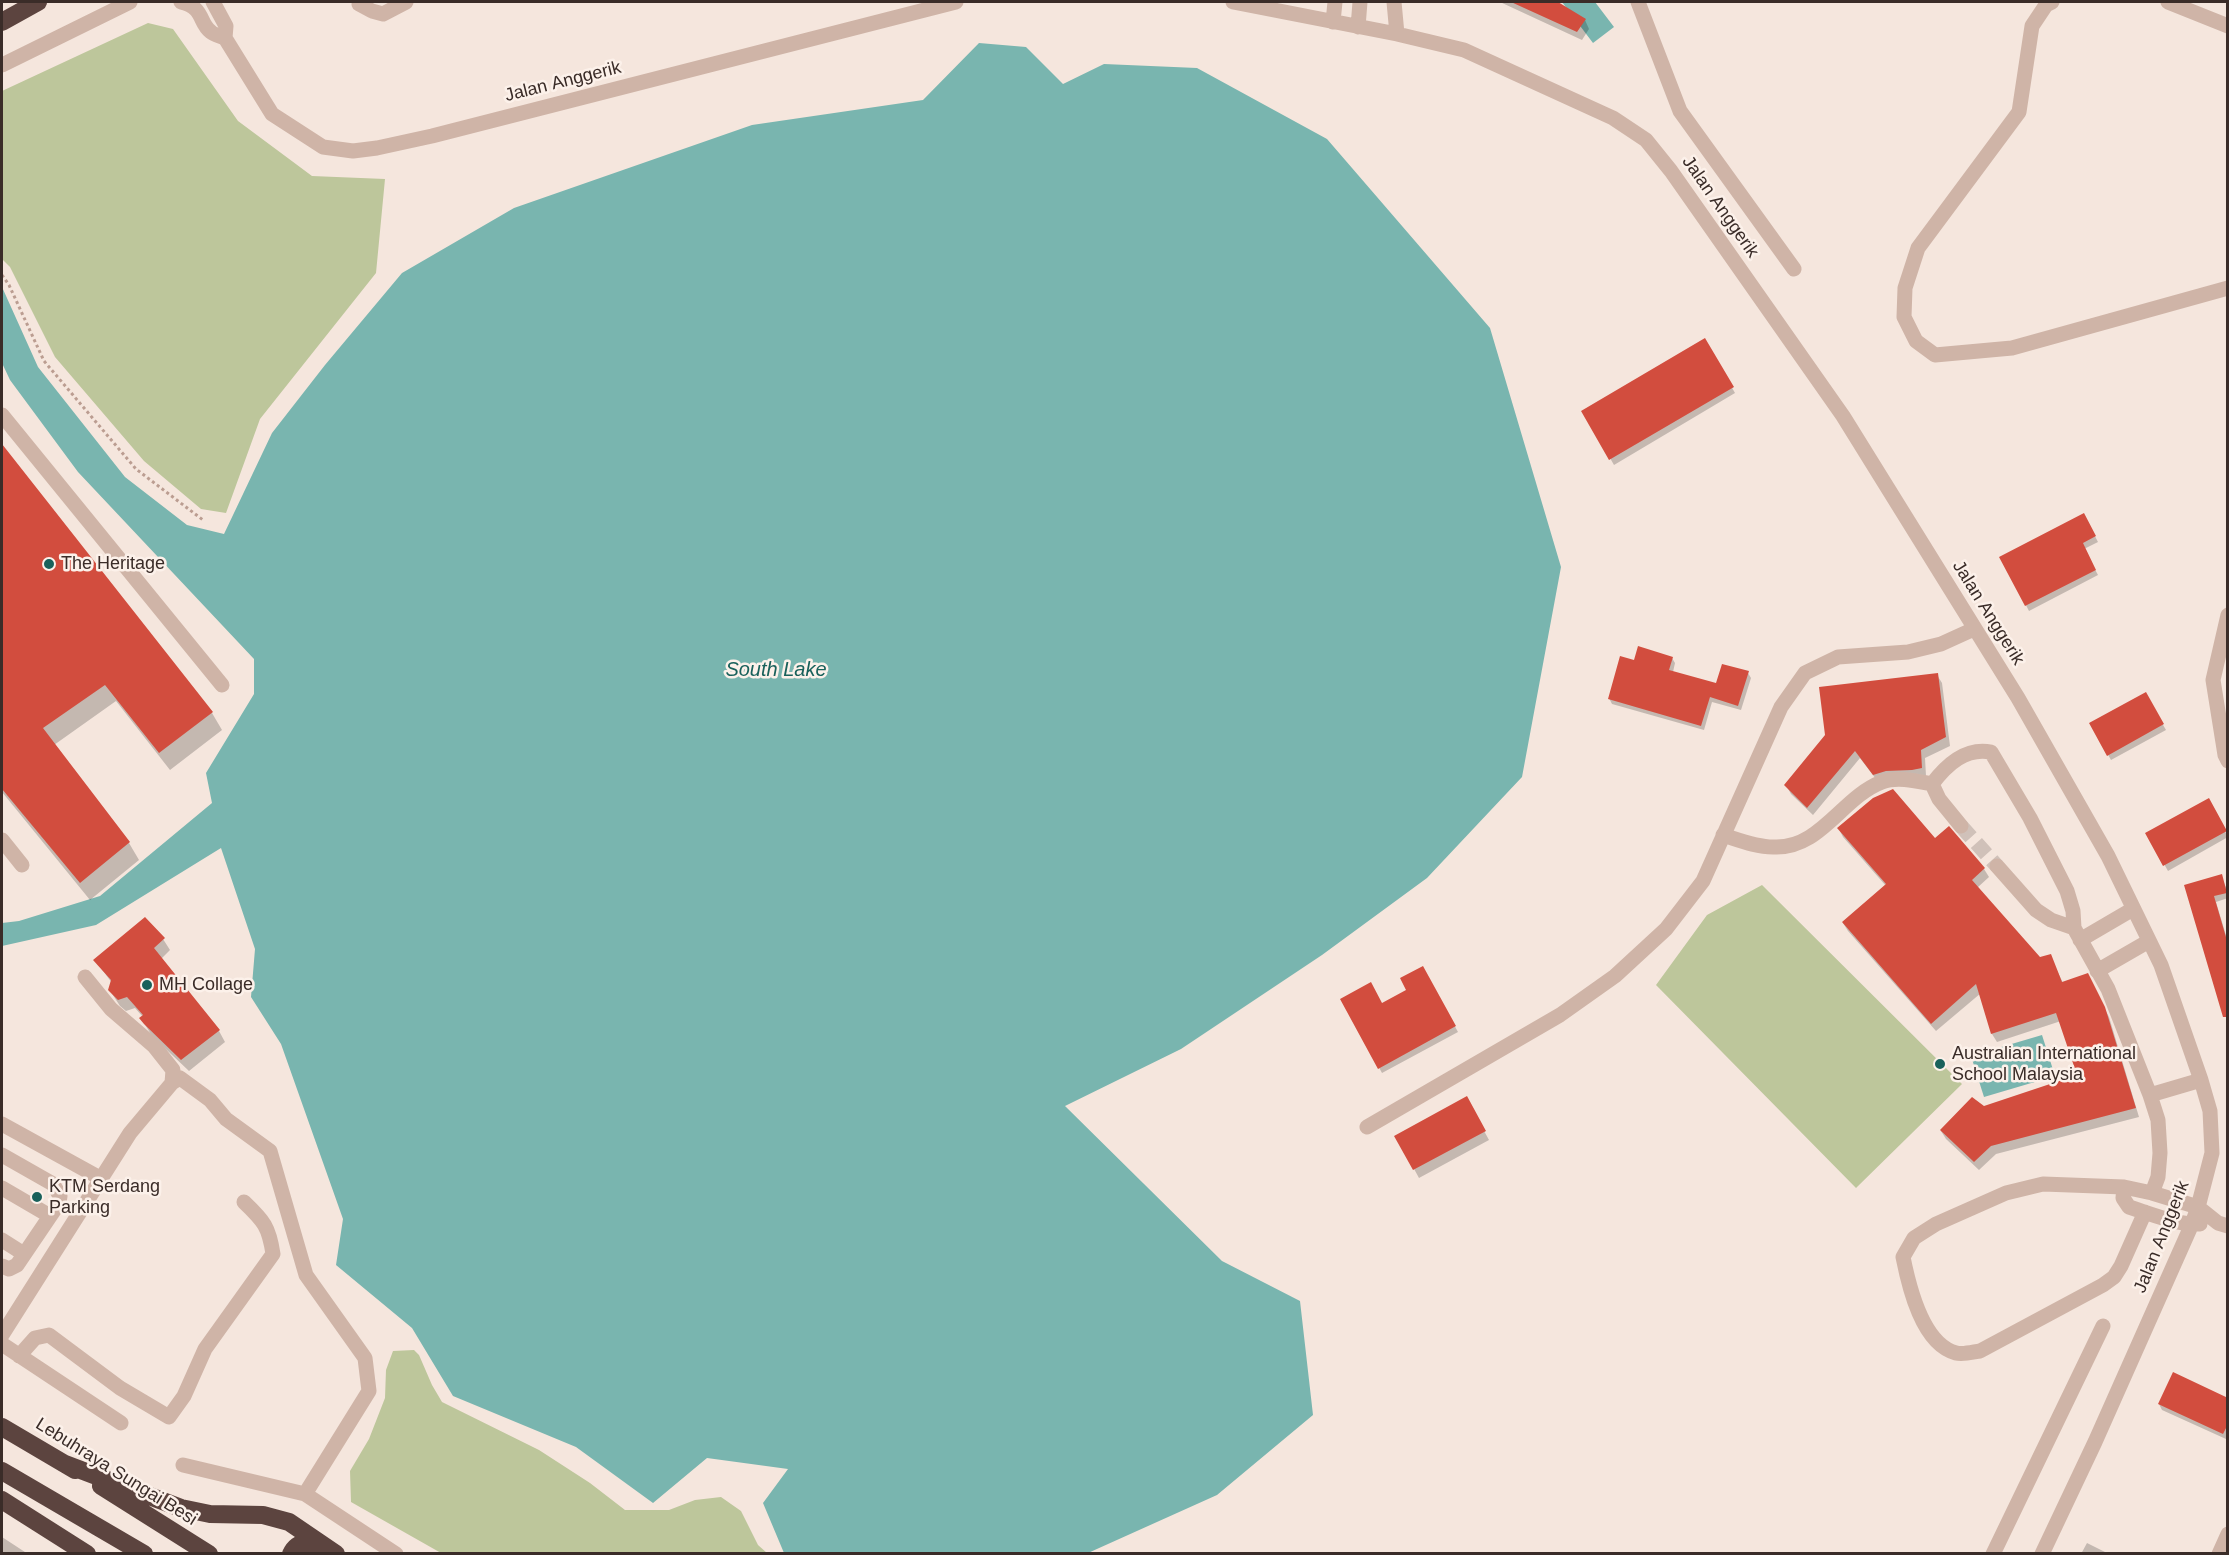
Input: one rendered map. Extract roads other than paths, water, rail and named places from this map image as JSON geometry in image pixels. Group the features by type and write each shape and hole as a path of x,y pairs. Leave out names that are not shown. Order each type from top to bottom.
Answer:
{"highway":[{"path":"2,22 38,2"},
{"name":"Lebuhraya Sungai Besi","path":"2,1426 209,1554"},
{"path":"66,1464 181,1508 210,1514 263,1515 289,1522 334,1554"},
{"path":"2,1471 144,1554"},
{"path":"2,1500 87,1554"},
{"path":"291,1554 293,1548 302,1543 314,1545 334,1554"}],"street":[{"path":"2,65 130,2"},
{"name":"Jalan Anggerik","path":"181,2 196,9 210,32 225,38 272,114 323,147 353,151 432,136 957,2"},
{"name":"Jalan Anggerik","path":"213,2 226,26 225,38"},
{"path":"359,4 383,14 406,2"},
{"name":"Jalan Anggerik","path":"1233,2 1397,34 1464,50 1613,118 1646,140 1671,171 1844,416 2018,698 2102,846 2161,965 2210,1111 2212,1153 2192,1224 2100,1431 2042,1554"},
{"path":"1333,22 1335,2"},
{"path":"1358,27 1360,2"},
{"path":"1394,2 1397,34"},
{"path":"1638,2 1680,111 1794,269"},
{"path":"2052,2 2046,5 2032,26 2019,112 1918,248 1905,288 1904,307 1904,317 1916,341 1935,355 2012,348 2228,288"},
{"path":"2168,2 2228,26"},
{"path":"2,415 222,685"},
{"path":"2228,615 2213,680 2224,755 2228,761"},
{"path":"1367,1127 1560,1015 1615,976 1666,928 1703,881 1781,707 1804,673 1838,657 1908,652 1941,644 1974,628"},
{"path":"1932,784 1942,770 1964,755 1978,749 1991,752 2030,819 2067,891 2077,934 2130,1042 2150,1095 2158,1120 2160,1153 2158,1177 2152,1193"},
{"path":"1724,835 1774,848 1797,843 1817,833 1854,797 1883,781 1911,780 1932,784"},
{"path":"1932,784 1939,799 1961,826"},
{"path":"2,840 22,865"},
{"path":"1997,866 2036,910 2077,934"},
{"path":"2077,934 2133,909"},
{"path":"2097,971 2148,941"},
{"path":"85,977 111,1009 154,1046 173,1070 172,1083"},
{"path":"2,1335 130,1133 172,1083 180,1078 210,1100 226,1119 270,1151 306,1275 365,1358 369,1391 305,1494"},
{"path":"2150,1095 2201,1080"},
{"path":"2,1124 100,1178"},
{"path":"2,1155 56,1187 60,1196 59,1203 16,1265 9,1269 2,1266"},
{"path":"2145,1212 2114,1277 2103,1286 1980,1351 1958,1354 1943,1347 1928,1329 1917,1310 1908,1286 1903,1257 1914,1238 1936,1224 2007,1193 2043,1184 2124,1187 2152,1193 2198,1207 2223,1225"},
{"path":"2124,1187 2125,1203 2129,1207 2192,1224 2223,1225"},
{"path":"2,1188 50,1216"},
{"path":"19,1356 35,1338 49,1335 120,1388 169,1418 184,1395 206,1349 273,1254 270,1233 263,1220 244,1202"},
{"path":"2,1240 24,1254"},
{"path":"1993,1554 2103,1326"},
{"path":"2,1344 122,1423"},
{"path":"183,1465 305,1494 396,1554"},
{"path":"2219,1554 2228,1534"}],"water":[{"path":"1562,2 1595,2 1614,27 1593,43"},
{"name":"South Lake","path":"979,43 1026,47 1063,84 1104,64 1197,68 1327,139 1490,328 1561,567 1522,777 1427,878 1322,955 1181,1049 1065,1106 1222,1261 1300,1301 1313,1415 1217,1495 1088,1553 784,1553 763,1503 788,1469 707,1458 653,1503 576,1447 453,1396 412,1328 336,1265 343,1219 281,1044 251,997 255,949 221,848 96,925 2,946 2,923 19,921 100,896 212,803 206,773 254,694 254,659 78,472 10,380 2,363 2,287 38,367 125,477 187,525 224,534 272,433 402,273 514,208 752,125 923,100"},
{"path":"2042,1035 2055,1076 1984,1097 1971,1056"}],"tunnel":[{"path":"1961,826 1997,866"}],"place":[{"name":"The Heritage","path":"49,564"},
{"name":"MH Collage","path":"147,985"},
{"name":"Australian International School Malaysia","path":"1940,1064"},
{"name":"KTM Serdang Parking","path":"37,1197"}]}
